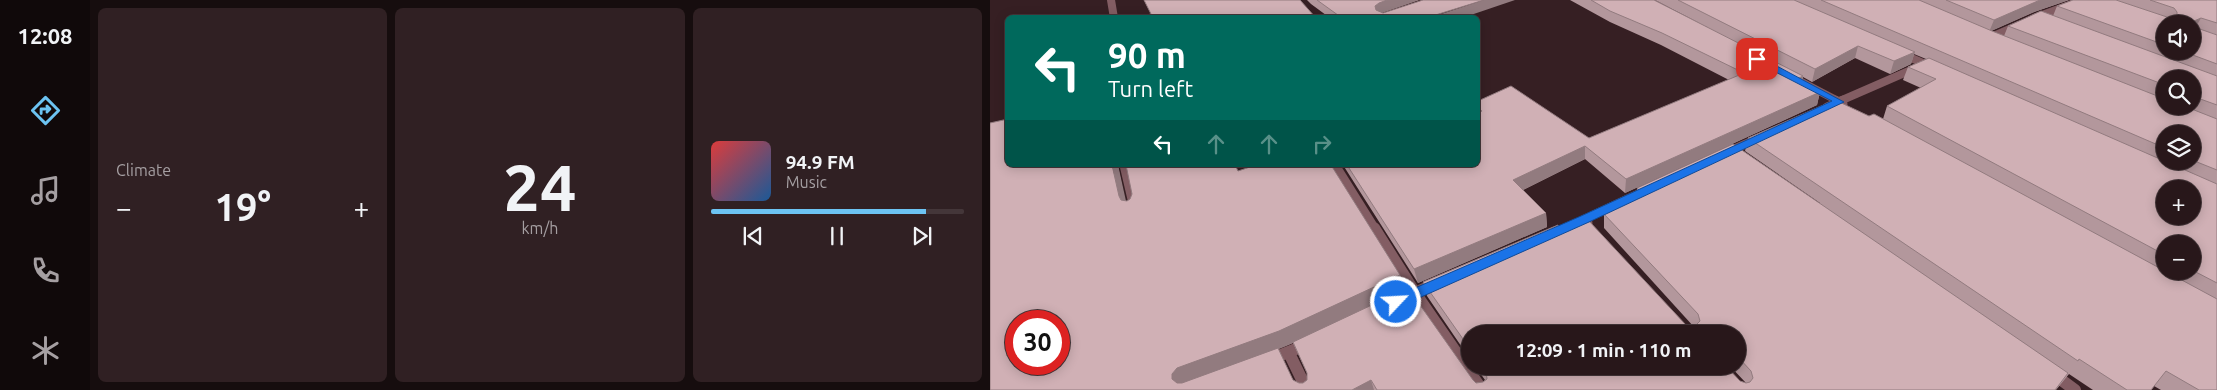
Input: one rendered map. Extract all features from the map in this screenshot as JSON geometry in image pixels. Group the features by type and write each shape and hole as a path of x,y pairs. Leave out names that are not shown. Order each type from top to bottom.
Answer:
{"street":[{"path":"1111,0 1114,15"},
{"path":"1998,42 1986,36 2082,0"},
{"path":"2036,17 2054,23"},
{"path":"1821,110 1929,66 1888,48"},
{"path":"1788,75 1856,111"},
{"path":"1748,162 1728,152 1768,134"},
{"path":"1124,167 1134,210"},
{"path":"1336,167 1414,293 1482,390"},
{"path":"1558,231 1663,183"},
{"path":"1585,219 1598,233"},
{"path":"1388,306 1450,278"},
{"path":"1262,363 1316,340"},
{"path":"1289,353 1307,390"},
{"path":"2043,367 2076,390"}],"building":[{"path":"1144,0 1300,0 1313,15 1146,15 1151,14"},
{"path":"1317,0 1387,0 1375,6 1376,10 1383,13 1423,0 1484,0 1435,15 1338,15"},
{"path":"1591,0 1654,0 1803,76 1795,80 1820,92 1626,179 1585,146 1513,180 1546,213 1414,269 1348,167 1480,167 1480,112 1482,111 1480,110 1480,100 1511,86 1589,138 1744,73 1662,33 1610,11"},
{"path":"1678,0 1794,0 1915,52 1894,61 1858,46 1815,69"},
{"path":"1821,0 1919,0 2156,95 2156,115 2201,115 2201,113 2217,119 2217,170 2201,164 2201,125 2156,125 2156,144"},
{"path":"1946,0 2040,0 1994,20"},
{"path":"2073,0 2116,0 2161,15 2156,15 2156,42 2057,6"},
{"path":"2150,0 2217,0 2217,23 2201,18 2201,15 2177,15 2174,8"},
{"path":"2041,11 2156,53 2156,60 2174,60 2201,70 2156,70 2156,82 2008,26"},
{"path":"2201,29 2217,35 2217,64 2201,58"},
{"path":"1929,58 2156,157 2156,170 2185,170 2217,184 2217,283 2201,275 2201,235 2156,235 2156,250 1887,106 1936,79 1908,67"},
{"path":"2201,70 2217,76 2217,105 2201,99"},
{"path":"1835,100 1869,116 1874,114 2156,266 2156,280 2182,280 2217,299 2217,390 2199,390 2166,371 2151,390 2127,390 2079,359 2078,361 1748,138"},
{"path":"1005,120 1005,167 1112,167 1119,196 1121,200 1127,201 1132,194 1126,167 1236,167 1238,171 1250,167 1332,167 1400,275 1279,331 1177,368 1172,374 1172,379 1177,383 1182,383 1278,348 1293,380 1303,383 1307,380 1307,373 1293,342 1408,288 1461,363 1461,375 1469,375 1476,383 1487,379 1486,375 1734,375 1740,381 1750,382 1753,378 1751,371 1746,366 1746,325 1696,325 1700,321 1698,314 1604,214 1645,195 1637,188 1733,144 2068,373 2055,390 1377,390 1371,380 1352,390 990,390 990,123"},
{"path":"1577,219 1583,224 1589,221 1686,325 1461,325 1461,336 1423,282 1558,225 1561,228"}],"route":[{"path":"1396,302 1585,219 1839,102 1757,59"}]}
